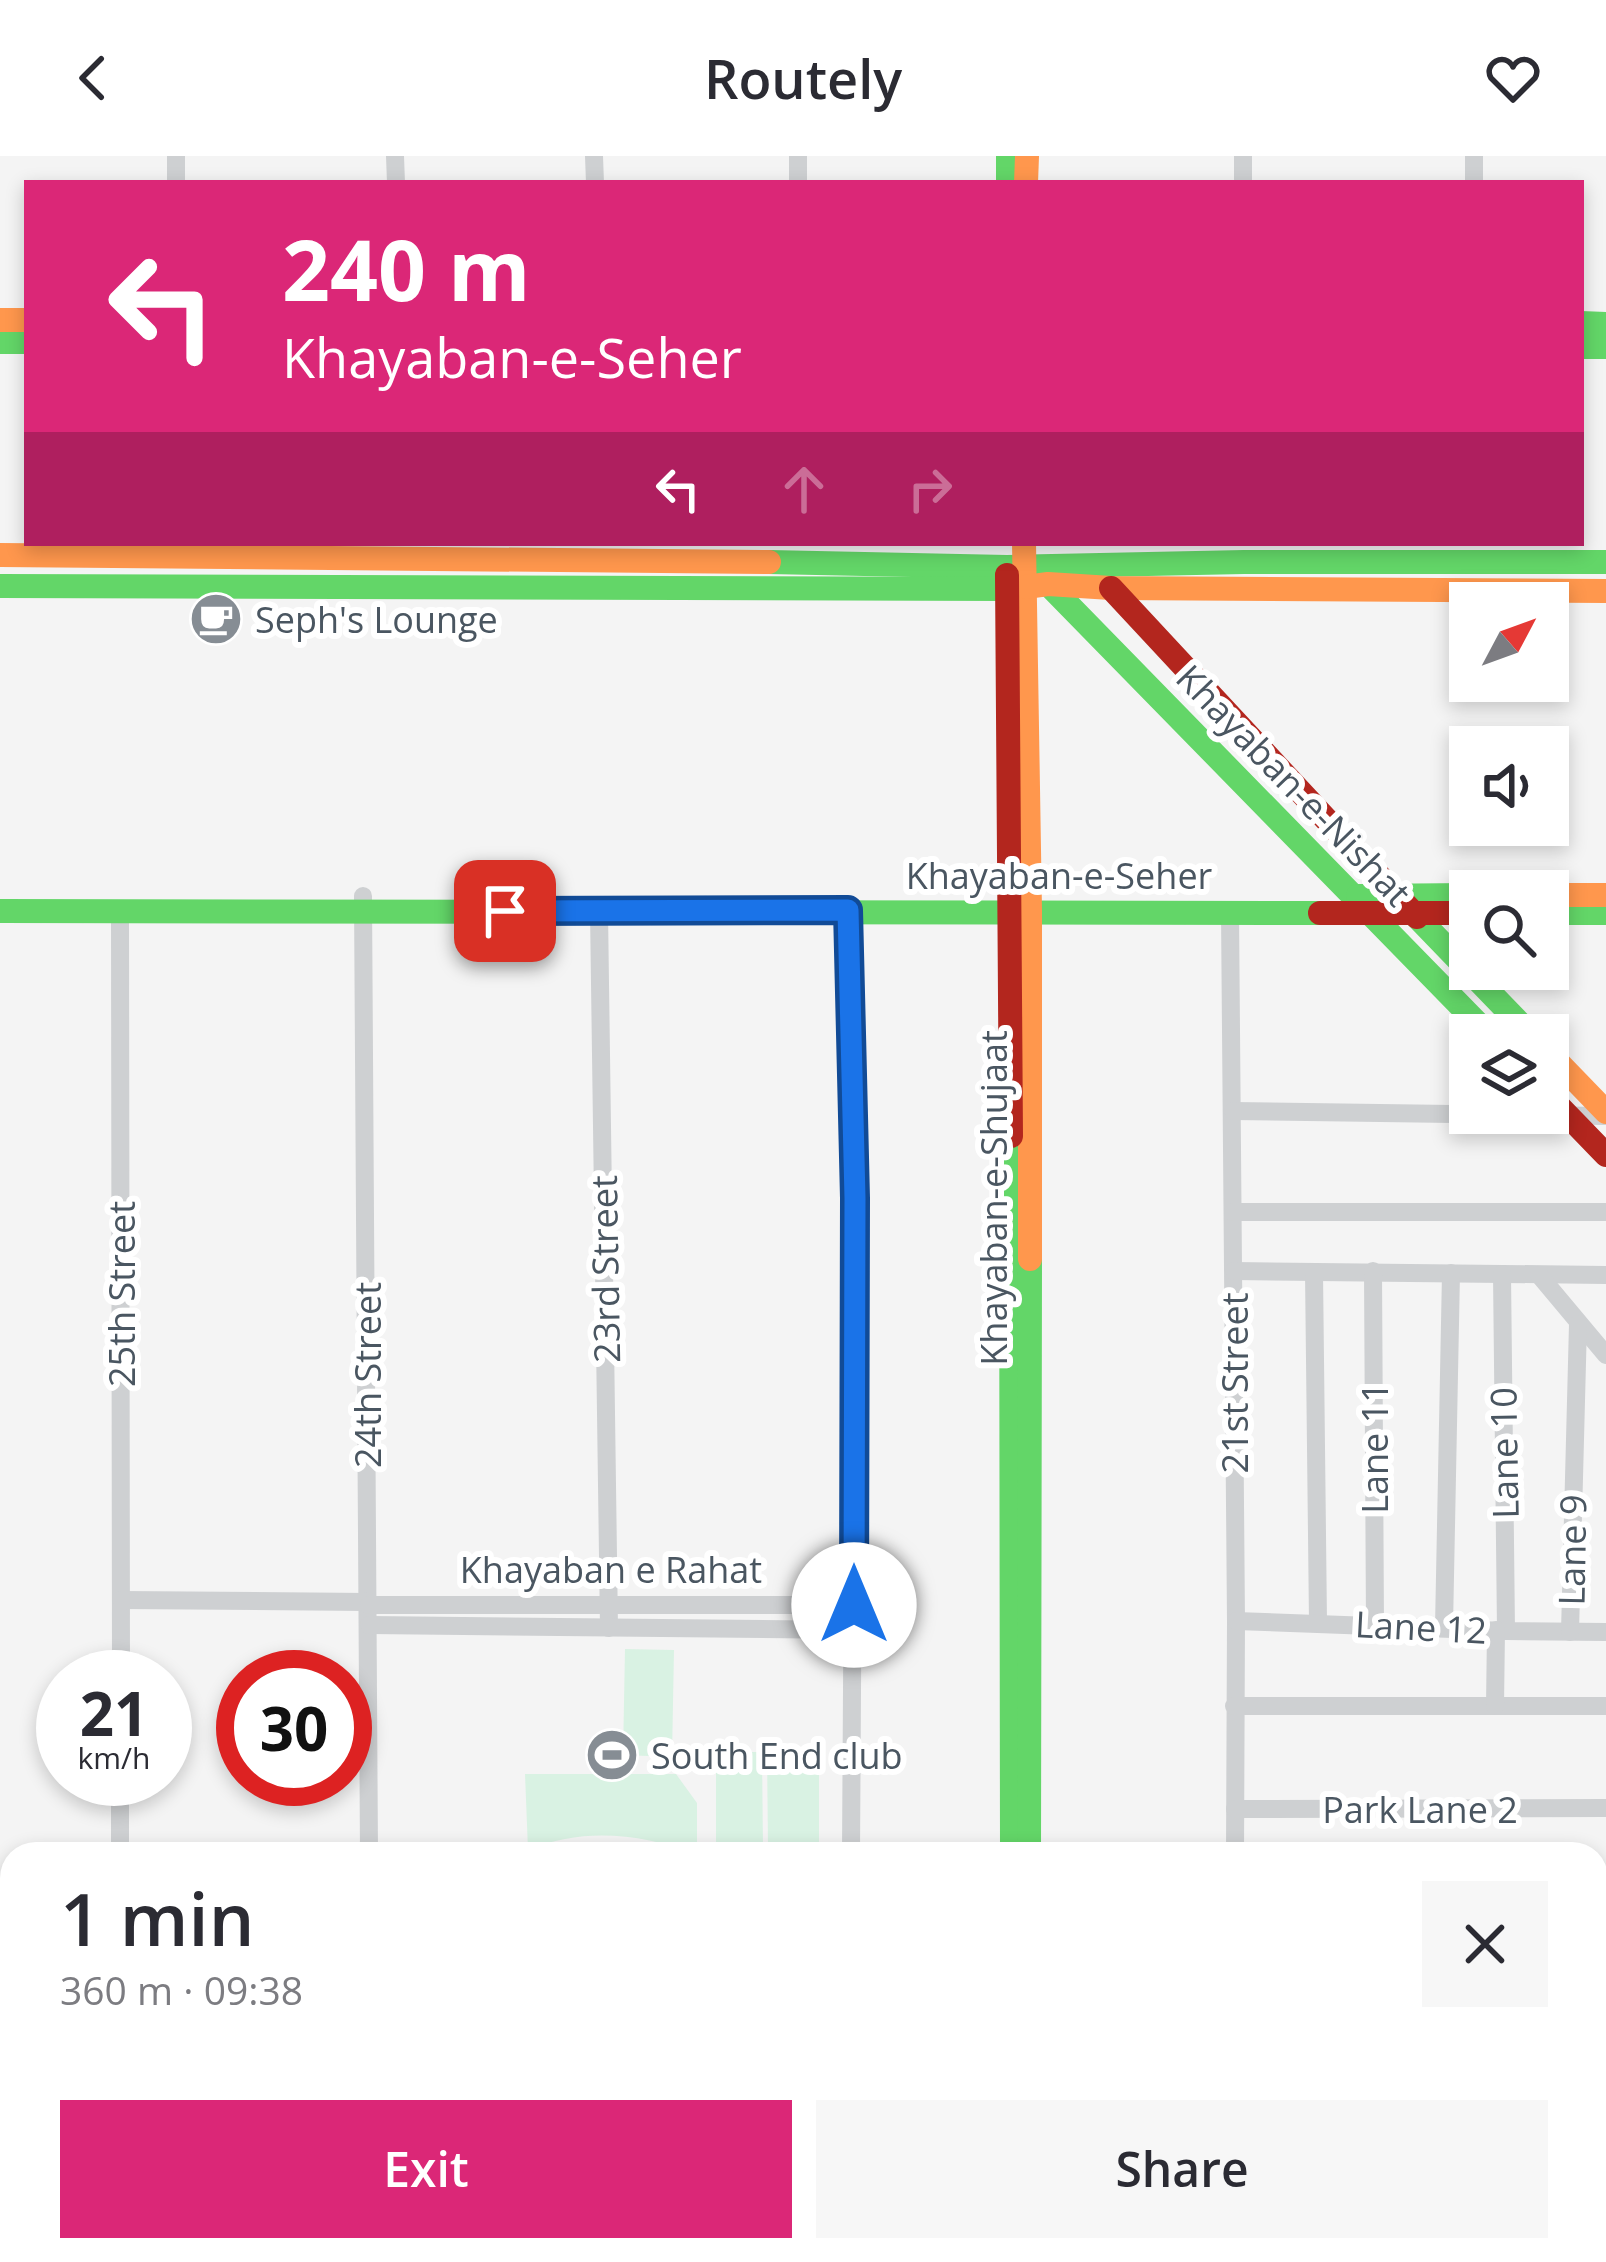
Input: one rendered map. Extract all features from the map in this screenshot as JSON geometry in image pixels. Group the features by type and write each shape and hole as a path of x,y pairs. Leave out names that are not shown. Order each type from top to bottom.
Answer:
{"main road":[{"path":"0,555 712,560 1020,569 1112,588 1606,590"},
{"path":"0,586 1244,562 1606,562"},
{"path":"1020,569 1020,903"},
{"name":"Khayaban-e-Nishat","path":"1020,569 1468,1014"},
{"name":"Khayaban-e-Nishat","path":"1112,588 1511,1014"},
{"name":"Khayaban-e-Seher","path":"0,896 599,910 848,910 1020,903 1230,912 1359,904"},
{"path":"1569,896 1606,896"},
{"name":"Khayaban-e-Seher","path":"0,911 363,903 1406,904 1449,899"},
{"name":"Khayaban-e-Shujaat","path":"1012,1842 1020,903"},
{"name":"Khayaban-e-Shujaat","path":"1020,903 1028,1842"},
{"name":"Khayaban-e-Seher","path":"1406,904 1449,910"},
{"path":"1569,913 1606,913"},
{"path":"1569,1074 1606,1114"},
{"path":"1569,1116 1606,1155"}],"street":[{"name":"24th Street","path":"363,903 369,1842"},
{"name":"23rd Street","path":"599,910 609,1628"},
{"path":"848,910 855,1198 851,1842"},
{"name":"25th Street","path":"120,911 121,1650"},
{"name":"21st Street","path":"1230,912 1234,1842"},
{"path":"1233,1111 1449,1113"},
{"path":"1569,1114 1606,1114"},
{"path":"1233,1212 1606,1212"},
{"path":"1234,1271 1606,1275"},
{"name":"Lane 11","path":"1373,1271 1375,1624"},
{"path":"1314,1272 1318,1622"},
{"path":"1444,1627 1451,1273"},
{"name":"Lane 10","path":"1495,1706 1501,1631 1502,1274"},
{"path":"1539,1275 1606,1355"},
{"name":"Lane 9","path":"1570,1632 1578,1324"},
{"path":"121,1600 369,1611"},
{"name":"Khayaban e Rahat","path":"369,1611 854,1605"},
{"name":"Khayaban e Rahat","path":"369,1611 609,1628 852,1630"},
{"name":"Lane 12","path":"1236,1621 1606,1632"},
{"path":"1234,1706 1606,1706"},
{"path":"120,1842 121,1806"},
{"name":"Park Lane 2","path":"1234,1809 1606,1808"}],"green space":[{"path":"625,1649 674,1650 672,1757 623,1755"},
{"path":"716,1752 762,1752 763,1842 716,1842"},
{"path":"767,1752 819,1752 819,1842 768,1842"},
{"path":"525,1774 676,1774 697,1803 697,1842 591,1836 528,1842"}],"traffic: fast":[{"path":"1008,156 1008,180"},
{"path":"1584,323 1606,324"},
{"path":"0,342 24,342"},
{"path":"1584,347 1606,347"},
{"path":"769,562 1007,567 1606,562"},
{"path":"1048,584 1468,1014"},
{"path":"0,586 1026,587"},
{"path":"1358,896 1449,895"},
{"path":"0,911 1320,913"},
{"path":"1569,913 1606,913"},
{"path":"1417,917 1511,1014"},
{"path":"1011,1136 1012,1842"},
{"path":"1029,1842 1030,1259"}],"traffic: slow":[{"path":"1026,180 1027,156"},
{"path":"0,320 24,320"},
{"path":"1024,546 1030,1259"},
{"path":"0,555 769,562"},
{"path":"1026,587 1606,591"},
{"path":"1569,895 1606,895"},
{"path":"1569,1074 1606,1112"}],"traffic: jam":[{"path":"1007,575 1011,1136"},
{"path":"1111,588 1417,917"},
{"path":"1320,913 1449,913"},
{"path":"1569,1117 1606,1155"}],"place":[{"name":"Seph's Lounge","path":"216,619"},
{"name":"South End club","path":"612,1755"}],"route":[{"path":"505,911 848,910 855,1198 854,1605"}]}
